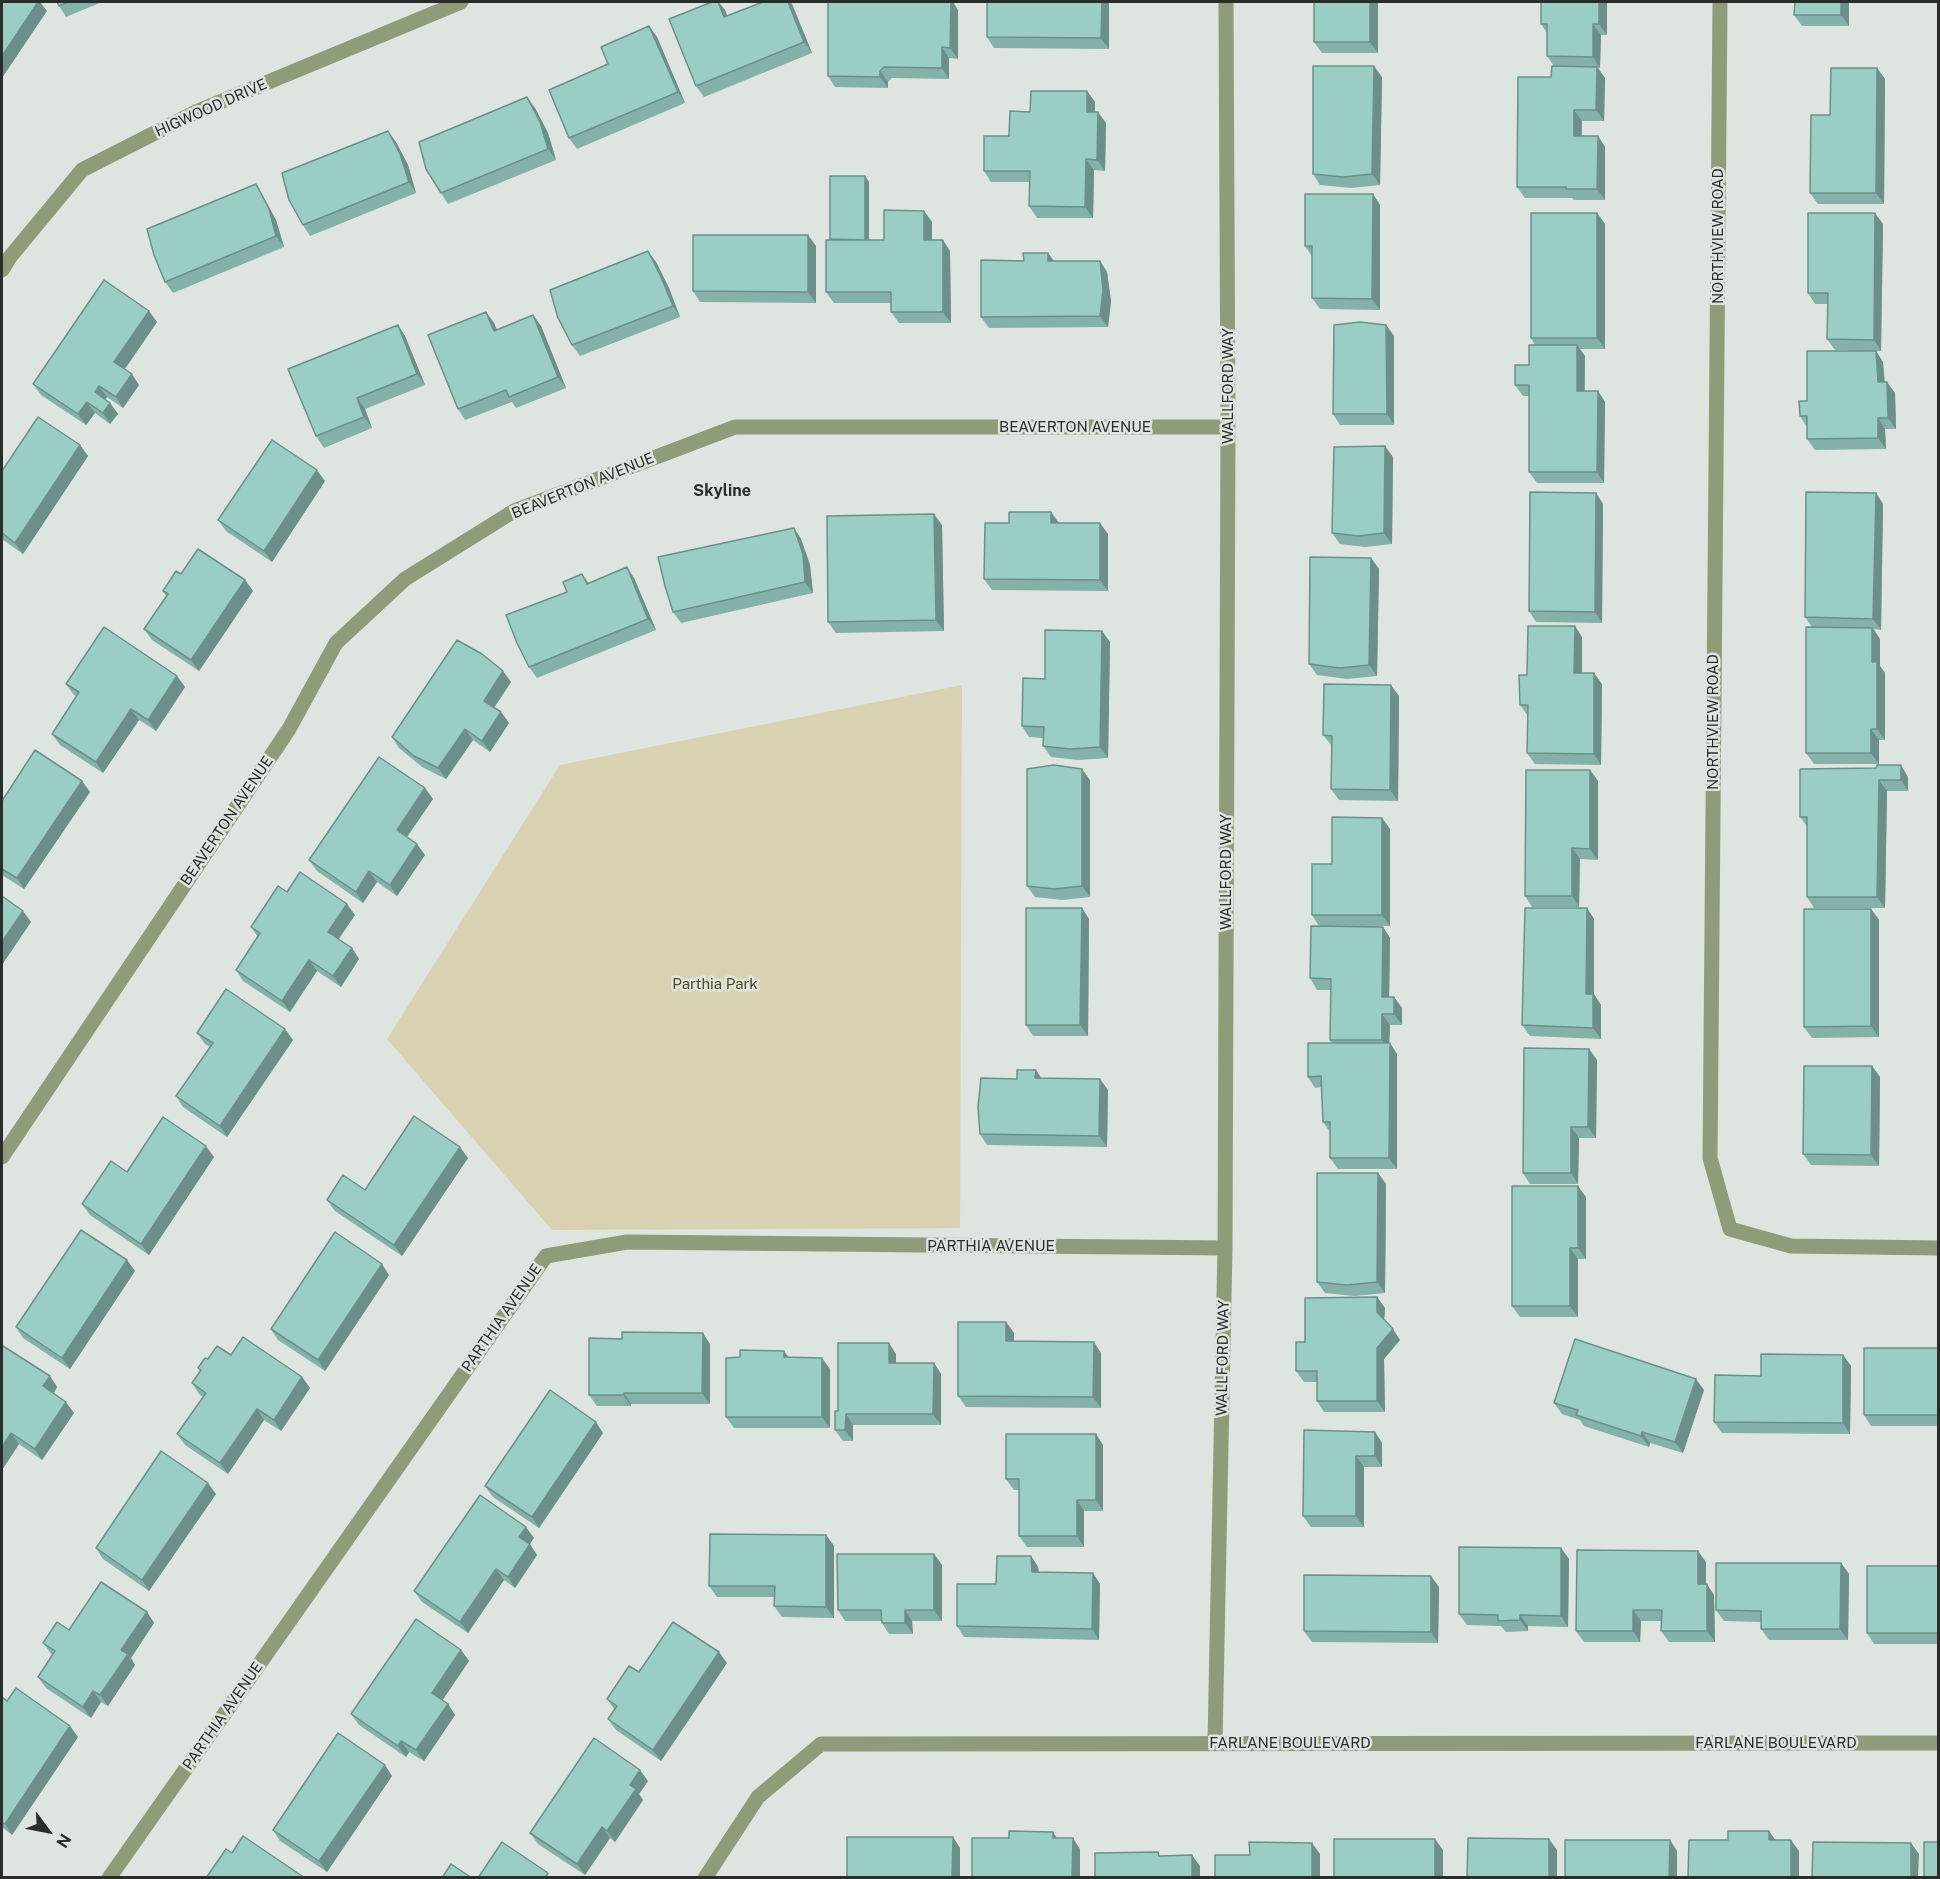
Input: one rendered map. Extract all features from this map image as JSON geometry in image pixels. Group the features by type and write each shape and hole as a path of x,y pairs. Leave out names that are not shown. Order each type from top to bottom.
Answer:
{"street":[{"name":"HIGWOOD DRIVE","path":"2,270 10,257 82,170 196,112 461,2"},
{"name":"WALLFORD WAY","path":"1215,1742 1225,1248 1228,427 1226,2"},
{"name":"NORTHVIEW ROAD","path":"1720,2 1710,1158 1730,1229 1791,1246 1938,1248"},
{"name":"BEAVERTON AVENUE","path":"2,1157 289,729 336,644 405,579 514,511 735,427 1228,427"},
{"name":"PARTHIA AVENUE","path":"109,1878 546,1256 627,1242 1225,1248"},
{"name":"FARLANE BOULEVARD","path":"705,1878 758,1797 821,1744 1938,1743"}],"green space":[{"name":"Parthia Park","path":"962,685 960,1228 552,1230 387,1039 560,765"}],"building":[{"path":"2,2 38,2 2,56"},
{"path":"712,2 718,2 724,17 763,2 788,2 804,42 696,86 669,19"},
{"path":"828,2 951,2 950,48 942,47 942,68 884,67 880,71 880,77 828,76"},
{"path":"987,2 1102,2 1101,38 987,37"},
{"path":"1314,2 1370,2 1370,42 1314,42"},
{"path":"1541,2 1599,2 1599,24 1593,24 1593,57 1547,56 1547,24 1541,24"},
{"path":"1795,2 1841,2 1841,15 1794,15"},
{"path":"649,26 678,92 569,138 549,90 608,64 601,47"},
{"path":"1313,66 1374,66 1372,174 1343,177 1313,174"},
{"path":"1552,66 1597,67 1596,110 1574,110 1574,136 1598,136 1597,189 1517,187 1518,77 1551,77"},
{"path":"1831,68 1877,68 1876,193 1810,193 1811,115 1830,115"},
{"path":"1031,91 1087,91 1087,112 1098,112 1097,160 1086,159 1085,207 1029,206 1030,171 984,171 984,136 1009,136 1010,111 1030,112"},
{"path":"527,97 540,122 548,149 441,193 426,169 419,142"},
{"path":"388,131 400,154 409,182 303,225 289,200 282,173"},
{"path":"830,176 865,176 865,240 830,239"},
{"path":"256,184 269,209 276,236 165,282 147,229"},
{"path":"1305,194 1373,194 1372,299 1312,298 1312,246 1305,246"},
{"path":"884,210 924,211 924,240 943,240 943,312 891,312 891,292 826,292 826,240 884,240"},
{"path":"1531,213 1597,213 1597,338 1531,338"},
{"path":"1808,213 1875,213 1874,340 1827,339 1828,293 1808,293"},
{"path":"693,235 808,235 808,292 693,291"},
{"path":"648,251 673,306 572,345 558,318 550,290"},
{"path":"1023,253 1048,253 1048,261 1100,261 1103,290 1100,316 981,317 981,260 1024,261"},
{"path":"104,280 149,311 114,362 132,374 116,397 99,386 95,392 110,403 103,413 87,402 78,414 33,384"},
{"path":"486,312 494,331 533,315 558,377 509,397 506,390 458,409 428,335"},
{"path":"1360,322 1386,325 1387,414 1333,414 1334,325"},
{"path":"398,325 417,374 357,398 364,417 316,436 288,369"},
{"path":"1529,345 1577,345 1577,391 1598,391 1597,472 1529,472 1529,385 1515,385 1515,365 1529,365"},
{"path":"1807,351 1876,351 1878,382 1887,382 1888,418 1878,418 1878,438 1807,439 1807,416 1800,416 1799,401 1807,401"},
{"path":"38,417 80,445 15,543 2,533 2,471"},
{"path":"272,440 317,470 264,551 218,520"},
{"path":"1385,446 1384,533 1358,536 1332,533 1334,447"},
{"path":"1530,492 1596,493 1595,612 1529,611"},
{"path":"1806,492 1876,493 1873,619 1805,617"},
{"path":"1009,512 1051,512 1051,523 1100,523 1100,580 984,579 985,523 1009,523"},
{"path":"934,514 936,620 828,622 827,516"},
{"path":"794,528 803,554 805,582 673,612 658,557"},
{"path":"198,549 245,580 191,660 144,629 168,594 163,591 176,571 181,574"},
{"path":"1310,557 1371,558 1369,665 1340,668 1309,664"},
{"path":"627,567 648,619 529,667 506,615 567,592 563,582 582,574 587,584"},
{"path":"1528,626 1575,626 1574,673 1594,673 1594,754 1527,753 1528,705 1520,705 1519,675 1527,675"},
{"path":"104,627 177,676 148,720 131,709 96,762 52,734 79,692 66,684"},
{"path":"1806,627 1872,628 1872,662 1877,662 1877,729 1871,729 1871,753 1806,753"},
{"path":"1045,630 1102,631 1100,747 1070,749 1043,746 1044,727 1022,726 1023,678 1045,679"},
{"path":"457,640 482,654 503,671 484,701 501,712 482,741 465,729 438,768 414,756 392,737"},
{"path":"1324,684 1391,685 1390,790 1331,789 1332,736 1323,735"},
{"path":"35,750 82,781 17,878 2,869 2,801"},
{"path":"379,757 425,788 397,830 417,844 390,885 369,871 356,892 309,860"},
{"path":"1054,765 1082,769 1082,886 1054,889 1027,886 1027,769"},
{"path":"1877,765 1901,765 1901,780 1879,780 1877,897 1807,897 1807,817 1800,817 1800,769 1876,768"},
{"path":"1526,770 1590,770 1590,849 1572,848 1572,896 1525,896"},
{"path":"1332,817 1382,818 1382,915 1312,915 1312,864 1332,864"},
{"path":"300,872 347,904 328,932 352,948 333,976 309,960 282,1001 236,970 260,933 251,927 278,886 287,892"},
{"path":"2,896 23,911 2,942"},
{"path":"1026,908 1082,908 1080,1025 1026,1025"},
{"path":"1525,908 1587,908 1586,994 1593,994 1593,1028 1522,1025"},
{"path":"1804,909 1871,909 1871,1026 1804,1027"},
{"path":"1311,926 1383,927 1382,997 1394,997 1394,1014 1382,1014 1382,1040 1330,1040 1331,979 1310,978"},
{"path":"226,989 285,1029 220,1126 176,1096 213,1043 197,1033"},
{"path":"1308,1043 1390,1043 1389,1158 1330,1158 1330,1122 1323,1122 1321,1076 1308,1077"},
{"path":"1524,1048 1589,1049 1588,1127 1571,1127 1571,1173 1523,1173"},
{"path":"1804,1066 1872,1066 1871,1155 1803,1154"},
{"path":"1017,1070 1036,1070 1035,1078 1100,1079 1099,1136 980,1134 978,1107 981,1078 1017,1079"},
{"path":"414,1116 460,1147 394,1245 327,1200 343,1175 365,1190"},
{"path":"163,1117 206,1146 141,1244 82,1204 111,1161 127,1172"},
{"path":"1317,1173 1378,1173 1377,1282 1347,1285 1317,1282"},
{"path":"1512,1186 1578,1186 1578,1248 1570,1248 1570,1306 1512,1306"},
{"path":"81,1230 127,1260 62,1358 16,1327"},
{"path":"335,1232 382,1264 318,1360 271,1329"},
{"path":"1377,1297 1377,1312 1393,1329 1377,1348 1377,1401 1317,1401 1317,1371 1296,1371 1296,1342 1305,1342 1305,1298"},
{"path":"958,1322 1006,1322 1006,1341 1094,1342 1093,1397 958,1396"},
{"path":"622,1332 703,1333 702,1393 589,1395 589,1338 622,1339"},
{"path":"243,1337 302,1377 274,1420 257,1409 220,1463 177,1434 206,1393 192,1383 201,1370 198,1368 217,1346 231,1355"},
{"path":"1575,1339 1696,1379 1675,1442 1642,1432 1641,1436 1576,1415 1578,1410 1554,1403"},
{"path":"838,1343 889,1343 889,1363 934,1363 933,1414 846,1414 845,1430 835,1430 835,1411 838,1411"},
{"path":"3,1346 50,1376 43,1386 66,1402 35,1449 11,1433 2,1447"},
{"path":"1864,1348 1938,1348 1938,1415 1864,1415"},
{"path":"740,1350 784,1351 784,1357 822,1358 822,1417 726,1417 726,1358 740,1357"},
{"path":"1761,1354 1843,1355 1843,1423 1714,1422 1715,1375 1761,1376"},
{"path":"550,1390 596,1422 532,1517 485,1486"},
{"path":"1304,1430 1375,1432 1375,1456 1356,1456 1356,1516 1303,1516"},
{"path":"1006,1434 1096,1434 1096,1500 1077,1500 1077,1536 1019,1536 1019,1479 1006,1479"},
{"path":"161,1451 208,1483 142,1580 96,1548"},
{"path":"480,1495 526,1527 519,1537 530,1544 508,1577 496,1569 460,1622 414,1591"},
{"path":"710,1534 826,1535 826,1607 774,1606 775,1586 709,1586"},
{"path":"1459,1547 1561,1548 1561,1616 1520,1615 1520,1620 1498,1621 1498,1615 1459,1614"},
{"path":"1577,1550 1698,1551 1698,1584 1707,1584 1707,1631 1661,1631 1662,1610 1633,1610 1633,1631 1576,1631"},
{"path":"837,1554 934,1554 934,1610 905,1610 905,1623 882,1623 881,1610 838,1610"},
{"path":"997,1556 1031,1556 1032,1572 1093,1573 1092,1629 957,1626 957,1584 996,1584"},
{"path":"1716,1563 1841,1563 1840,1629 1761,1629 1761,1611 1716,1610"},
{"path":"1867,1566 1938,1566 1938,1633 1867,1633"},
{"path":"1304,1575 1431,1576 1431,1632 1304,1631"},
{"path":"101,1582 147,1612 121,1650 128,1654 100,1695 93,1691 83,1707 38,1677 55,1651 43,1643 57,1622 69,1630"},
{"path":"416,1619 461,1650 432,1693 448,1704 416,1750 401,1741 398,1746 351,1714"},
{"path":"673,1622 719,1652 653,1750 608,1719 617,1706 607,1699 629,1666 639,1672"},
{"path":"16,1688 70,1726 5,1824 2,1822 2,1697 7,1701"},
{"path":"338,1733 385,1765 319,1861 273,1830"},
{"path":"594,1738 640,1770 630,1785 636,1789 607,1831 602,1827 577,1864 530,1833"},
{"path":"1009,1831 1053,1832 1053,1838 1073,1838 1072,1878 972,1878 972,1838 1009,1838"},
{"path":"1728,1831 1769,1831 1769,1840 1791,1840 1791,1878 1688,1878 1689,1840 1728,1840"},
{"path":"243,1836 305,1878 206,1878 226,1849 232,1853"},
{"path":"847,1837 953,1837 952,1878 847,1878"},
{"path":"1468,1838 1549,1839 1549,1878 1467,1878"},
{"path":"1334,1839 1435,1839 1435,1878 1334,1878"},
{"path":"1565,1840 1670,1840 1669,1878 1565,1878"},
{"path":"502,1842 548,1873 545,1878 478,1878"},
{"path":"1249,1842 1312,1843 1312,1878 1215,1878 1215,1855 1250,1855"},
{"path":"1813,1842 1911,1843 1911,1878 1812,1878"},
{"path":"1924,1842 1938,1842 1938,1878 1924,1878"},
{"path":"1158,1852 1159,1856 1192,1855 1192,1878 1095,1878 1095,1853"},
{"path":"451,1864 472,1878 442,1878"}],"district":[{"name":"Skyline","path":"722,491"}]}
